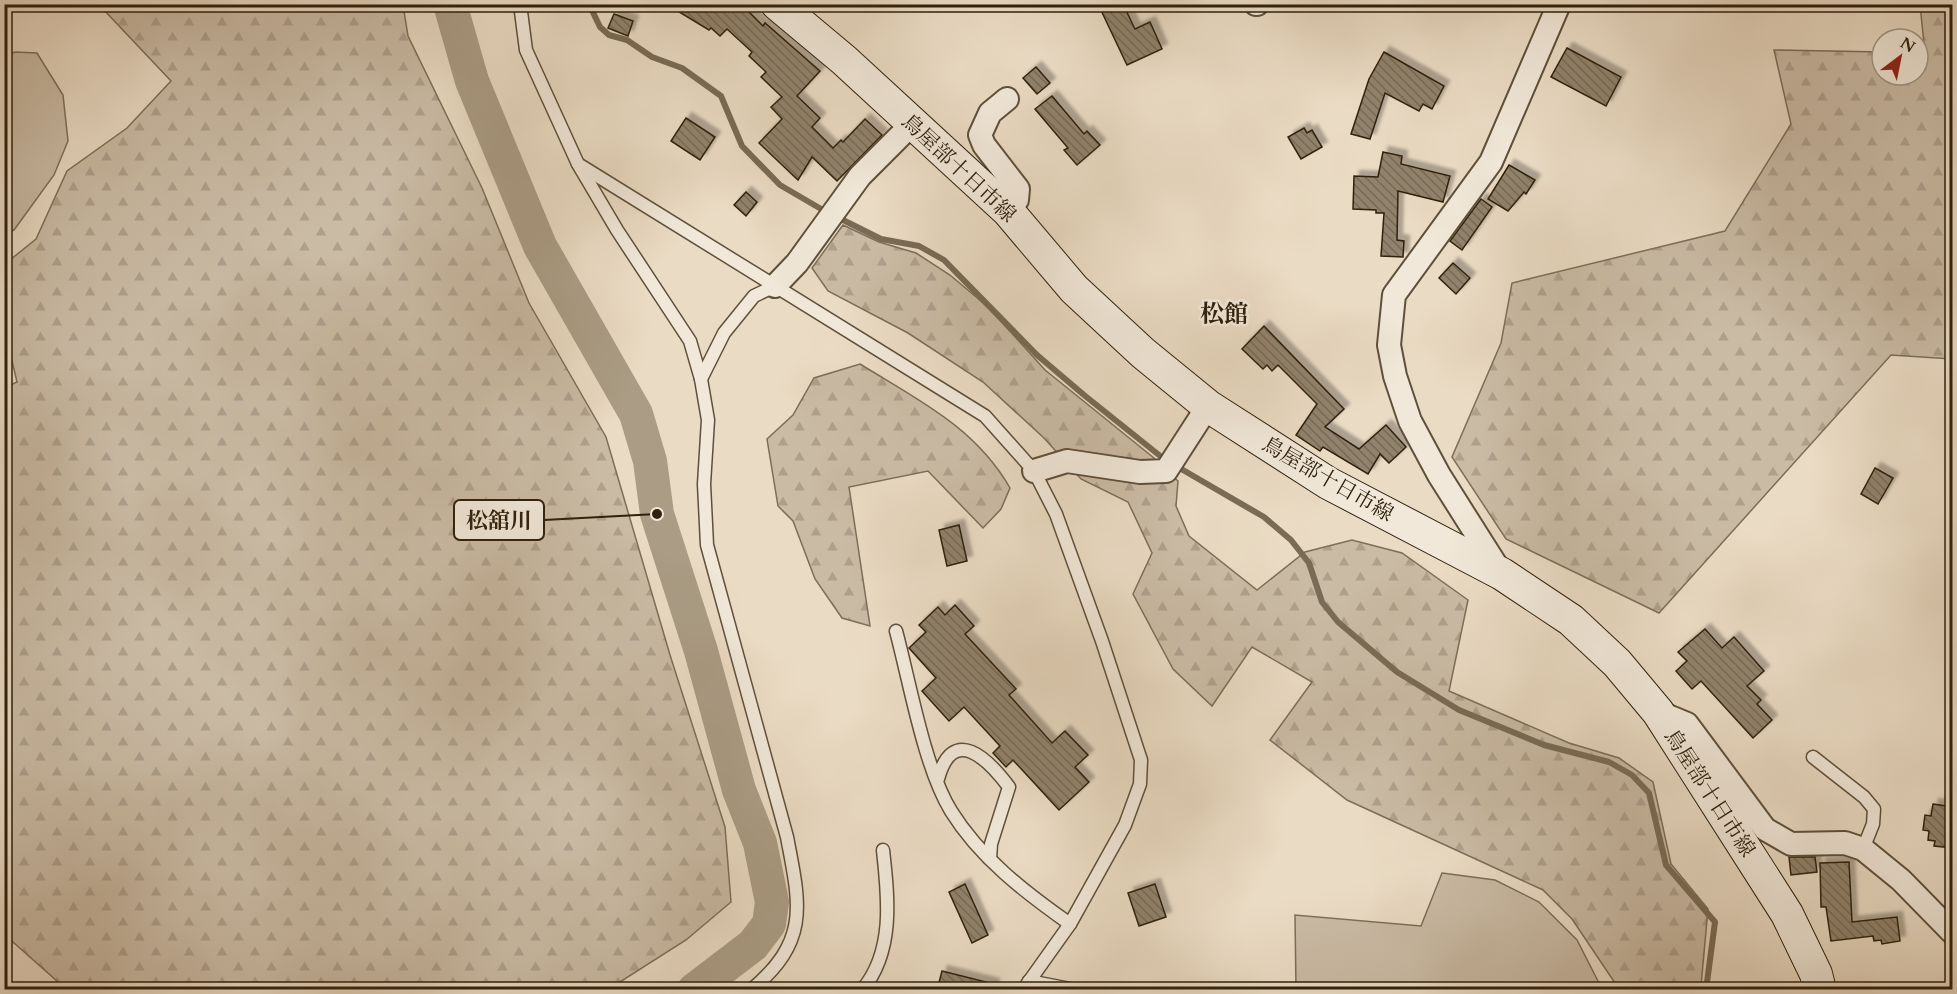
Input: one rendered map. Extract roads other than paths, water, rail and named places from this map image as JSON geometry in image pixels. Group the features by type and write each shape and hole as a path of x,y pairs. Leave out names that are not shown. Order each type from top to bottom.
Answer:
{"main road":[{"name":"鳥屋部十日市線","path":"777,4 844,60 1008,211 1074,289 1143,353 1208,406 1328,483 1502,574 1571,620 1617,663 1658,712 1787,914 1816,974 1820,990"}],"street":[{"path":"1502,574 1439,475 1410,421 1395,376 1390,335 1394,295 1491,162 1559,4"},
{"path":"1007,99 990,113 980,135 984,145 1018,189 1017,200 1008,211"},
{"path":"775,286 797,263 860,176 913,123"},
{"path":"1034,471 1067,460 1140,472 1166,471 1208,406"},
{"path":"1658,712 1687,724 1765,829 1791,844 1845,843 1863,849 1901,880 1953,932"}],"lane":[{"path":"520,4 526,50 578,164 616,230 690,341 701,379 708,420 704,484 707,544 787,837 796,885 798,915 792,941 775,970 751,990"},
{"path":"578,164 985,416 1034,471 1056,514 1102,641 1141,760 1140,784 1135,801 1103,866 1070,924 1026,985 1075,990"},
{"path":"701,379 724,333 754,296 775,286"},
{"path":"896,632 924,740 951,811 990,859 1022,889 1070,924"},
{"path":"938,779 942,764 952,754 963,749 979,753 1009,787 991,844 990,859"},
{"path":"1813,757 1864,797 1874,809 1873,824 1863,849"},
{"path":"862,990 882,955 887,922 883,850"}],"waterway":[{"path":"450,4 472,81 540,246 636,414 650,461 657,514 701,651 739,790 760,843 772,902 769,924 753,945 694,990"},
{"path":"589,4 600,27 609,35 627,40 652,57 682,68 721,96 742,146 780,185 828,213"},
{"path":"837,217 881,239 919,246 944,260 1037,355 1084,395 1164,459 1264,517 1291,540 1309,563 1322,602 1338,622 1397,672 1459,710 1544,745 1609,762 1632,775 1649,793 1666,865 1715,922 1706,990"}],"place":[{"name":"松舘川","path":"657,514"}],"district":[{"name":"松館","path":"1224,314"}]}
